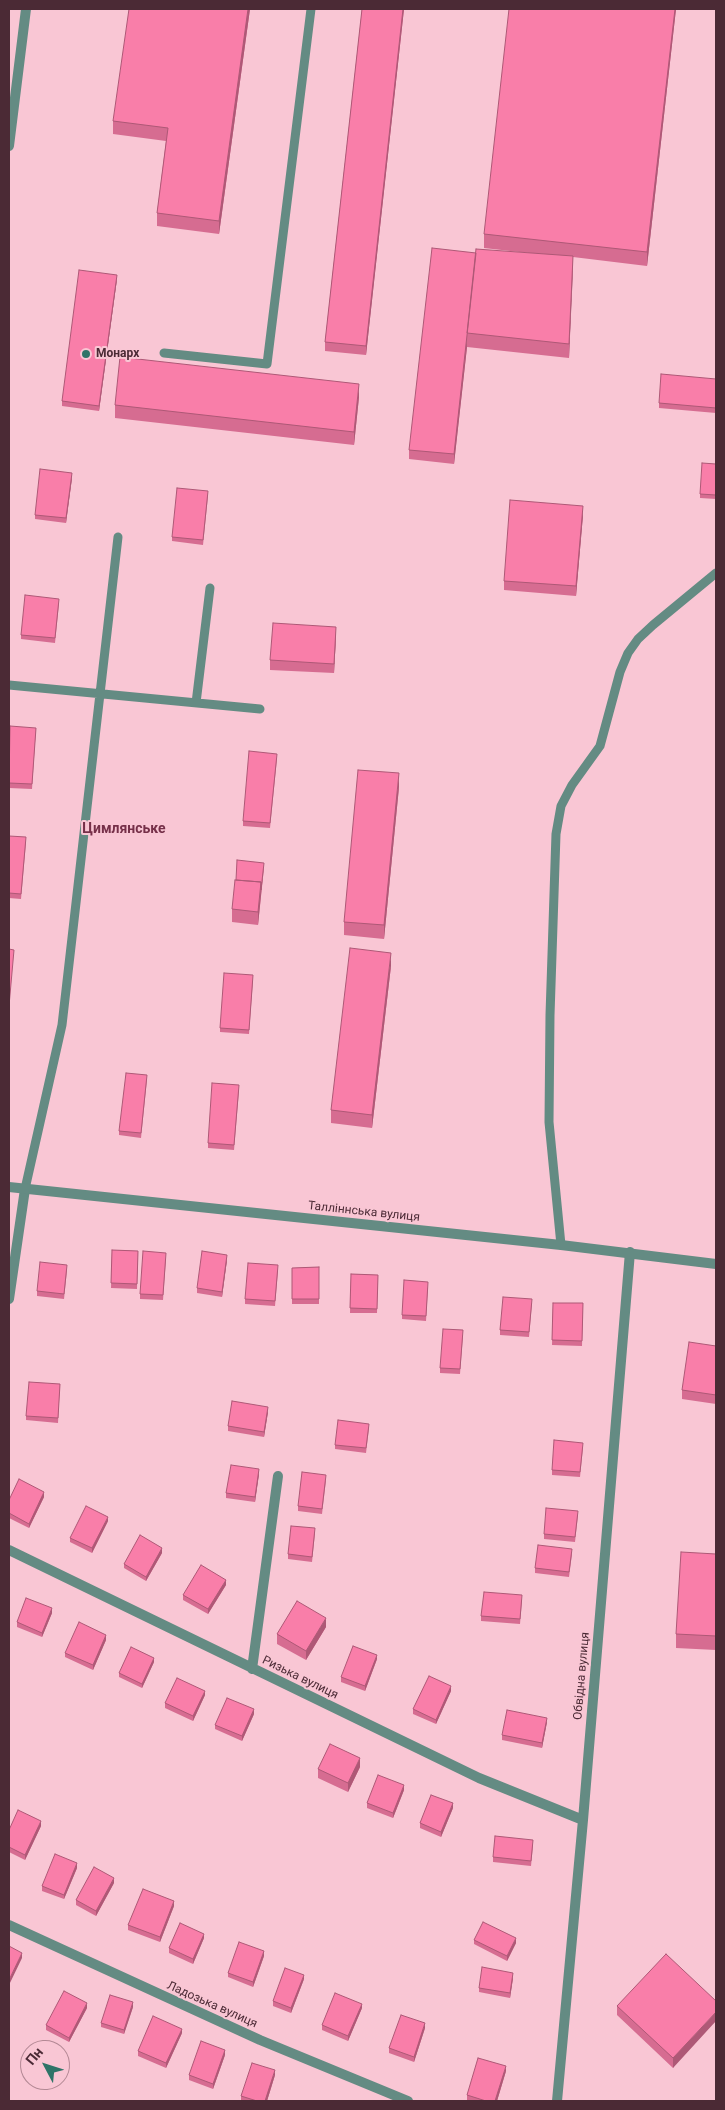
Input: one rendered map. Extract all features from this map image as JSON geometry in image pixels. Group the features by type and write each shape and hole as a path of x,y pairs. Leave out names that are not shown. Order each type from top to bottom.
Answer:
{"street":[{"path":"9,146 26,9"},
{"name":"Талліннська вулиця","path":"9,1187 630,1252 716,1264"},
{"path":"9,1299 25,1189"},
{"name":"Обвідна вулиця","path":"557,2101 583,1820 630,1252"},
{"path":"252,1669 278,1476"},
{"name":"Ризька вулиця","path":"9,1550 479,1778 583,1820"},
{"name":"Ладозька вулиця","path":"9,1926 260,2040 408,2101"}],"lane":[{"path":"164,353 268,364 311,9"},
{"path":"25,1189 62,1025 118,537"},
{"path":"561,1245 549,1122 550,996 556,834 561,806 572,785 600,746 620,672 628,653 638,639 653,625 716,573"},
{"path":"196,703 210,588"},
{"path":"9,685 260,709"}],"building":[{"path":"129,9 248,9 219,221 157,213 168,128 113,121"},
{"path":"362,9 403,9 366,346 325,342"},
{"path":"509,9 675,9 647,252 484,234"},
{"path":"432,248 476,253 454,454 409,450"},
{"path":"476,249 573,256 569,344 467,333"},
{"path":"79,270 117,275 99,406 62,401"},
{"path":"120,357 359,384 354,432 115,405"},
{"path":"661,374 716,379 716,408 659,403"},
{"path":"702,463 716,464 716,495 700,494"},
{"path":"40,469 72,473 66,518 35,515"},
{"path":"177,488 208,491 203,540 172,537"},
{"path":"510,500 583,506 576,586 504,581"},
{"path":"25,595 59,599 55,638 21,635"},
{"path":"273,623 336,627 334,664 270,660"},
{"path":"10,726 36,728 32,784 9,783"},
{"path":"249,751 277,754 270,823 243,821"},
{"path":"358,770 399,773 384,925 344,922"},
{"path":"9,836 26,837 21,894 9,893"},
{"path":"237,860 264,863 261,890 261,882 236,880"},
{"path":"235,880 261,882 258,912 232,909"},
{"path":"350,948 391,953 372,1115 331,1110"},
{"path":"9,949 14,950 9,1006"},
{"path":"224,973 253,975 249,1030 220,1028"},
{"path":"126,1073 147,1075 141,1133 119,1131"},
{"path":"212,1083 239,1085 234,1145 208,1143"},
{"path":"112,1250 138,1251 137,1284 111,1283"},
{"path":"143,1251 166,1253 163,1295 140,1294"},
{"path":"202,1251 227,1255 222,1292 197,1288"},
{"path":"40,1262 67,1265 64,1294 37,1291"},
{"path":"248,1263 278,1265 275,1301 245,1299"},
{"path":"319,1267 319,1299 292,1299 292,1268"},
{"path":"351,1274 378,1275 377,1309 350,1308"},
{"path":"404,1280 428,1282 426,1316 402,1315"},
{"path":"503,1297 532,1299 529,1332 500,1330"},
{"path":"553,1303 583,1303 582,1341 552,1340"},
{"path":"443,1329 463,1330 460,1369 440,1368"},
{"path":"689,1342 716,1346 716,1395 682,1390"},
{"path":"29,1382 60,1384 58,1418 26,1416"},
{"path":"232,1401 268,1407 264,1432 228,1426"},
{"path":"338,1420 369,1424 366,1448 335,1445"},
{"path":"554,1440 583,1443 580,1472 552,1470"},
{"path":"231,1465 259,1469 255,1497 226,1493"},
{"path":"302,1472 326,1475 322,1509 298,1506"},
{"path":"19,1479 44,1492 29,1524 9,1513 9,1500"},
{"path":"86,1506 108,1517 92,1548 70,1538"},
{"path":"546,1508 578,1511 575,1537 544,1534"},
{"path":"291,1526 315,1528 312,1557 288,1554"},
{"path":"140,1535 162,1548 146,1577 124,1564"},
{"path":"538,1545 572,1549 569,1572 535,1568"},
{"path":"681,1552 716,1554 716,1636 676,1634"},
{"path":"201,1565 226,1580 208,1609 183,1595"},
{"path":"484,1592 522,1595 520,1619 481,1616"},
{"path":"26,1598 52,1608 42,1633 17,1622"},
{"path":"297,1601 326,1618 306,1651 277,1634"},
{"path":"79,1622 106,1635 93,1665 65,1653"},
{"path":"353,1646 377,1655 365,1686 341,1677"},
{"path":"131,1647 154,1658 142,1684 119,1673"},
{"path":"429,1676 451,1686 436,1720 413,1709"},
{"path":"177,1678 205,1691 193,1716 165,1703"},
{"path":"227,1698 254,1709 242,1736 215,1725"},
{"path":"507,1710 547,1718 542,1743 502,1735"},
{"path":"330,1744 360,1758 348,1783 318,1769"},
{"path":"378,1775 404,1785 393,1813 367,1803"},
{"path":"431,1795 453,1803 441,1832 420,1823"},
{"path":"18,1810 41,1821 25,1855 9,1847 9,1830"},
{"path":"495,1836 533,1840 531,1861 493,1857"},
{"path":"55,1854 77,1863 64,1895 42,1886"},
{"path":"94,1867 114,1878 96,1911 76,1900"},
{"path":"143,1889 174,1901 160,1937 128,1925"},
{"path":"483,1922 516,1938 507,1956 474,1940"},
{"path":"180,1923 204,1934 193,1959 169,1948"},
{"path":"239,1942 264,1951 253,1982 228,1973"},
{"path":"9,1946 22,1953 9,1980"},
{"path":"666,1954 716,2001 716,2012 673,2058 617,2006"},
{"path":"482,1967 513,1973 510,1993 479,1988"},
{"path":"285,1968 304,1975 291,2008 273,2001"},
{"path":"64,1991 87,2003 69,2038 46,2025"},
{"path":"335,1993 362,2004 348,2036 322,2025"},
{"path":"110,1995 133,2002 124,2030 101,2023"},
{"path":"401,2015 425,2023 414,2057 389,2048"},
{"path":"153,2016 182,2029 166,2063 138,2051"},
{"path":"201,2041 225,2050 213,2084 189,2075"},
{"path":"478,2058 506,2066 495,2101 486,2101 467,2095"},
{"path":"252,2063 275,2070 265,2101 257,2101 241,2096"}],"place":[{"name":"Монарх","path":"86,354"}],"district":[{"name":"Цимлянське","path":"124,829"}]}
